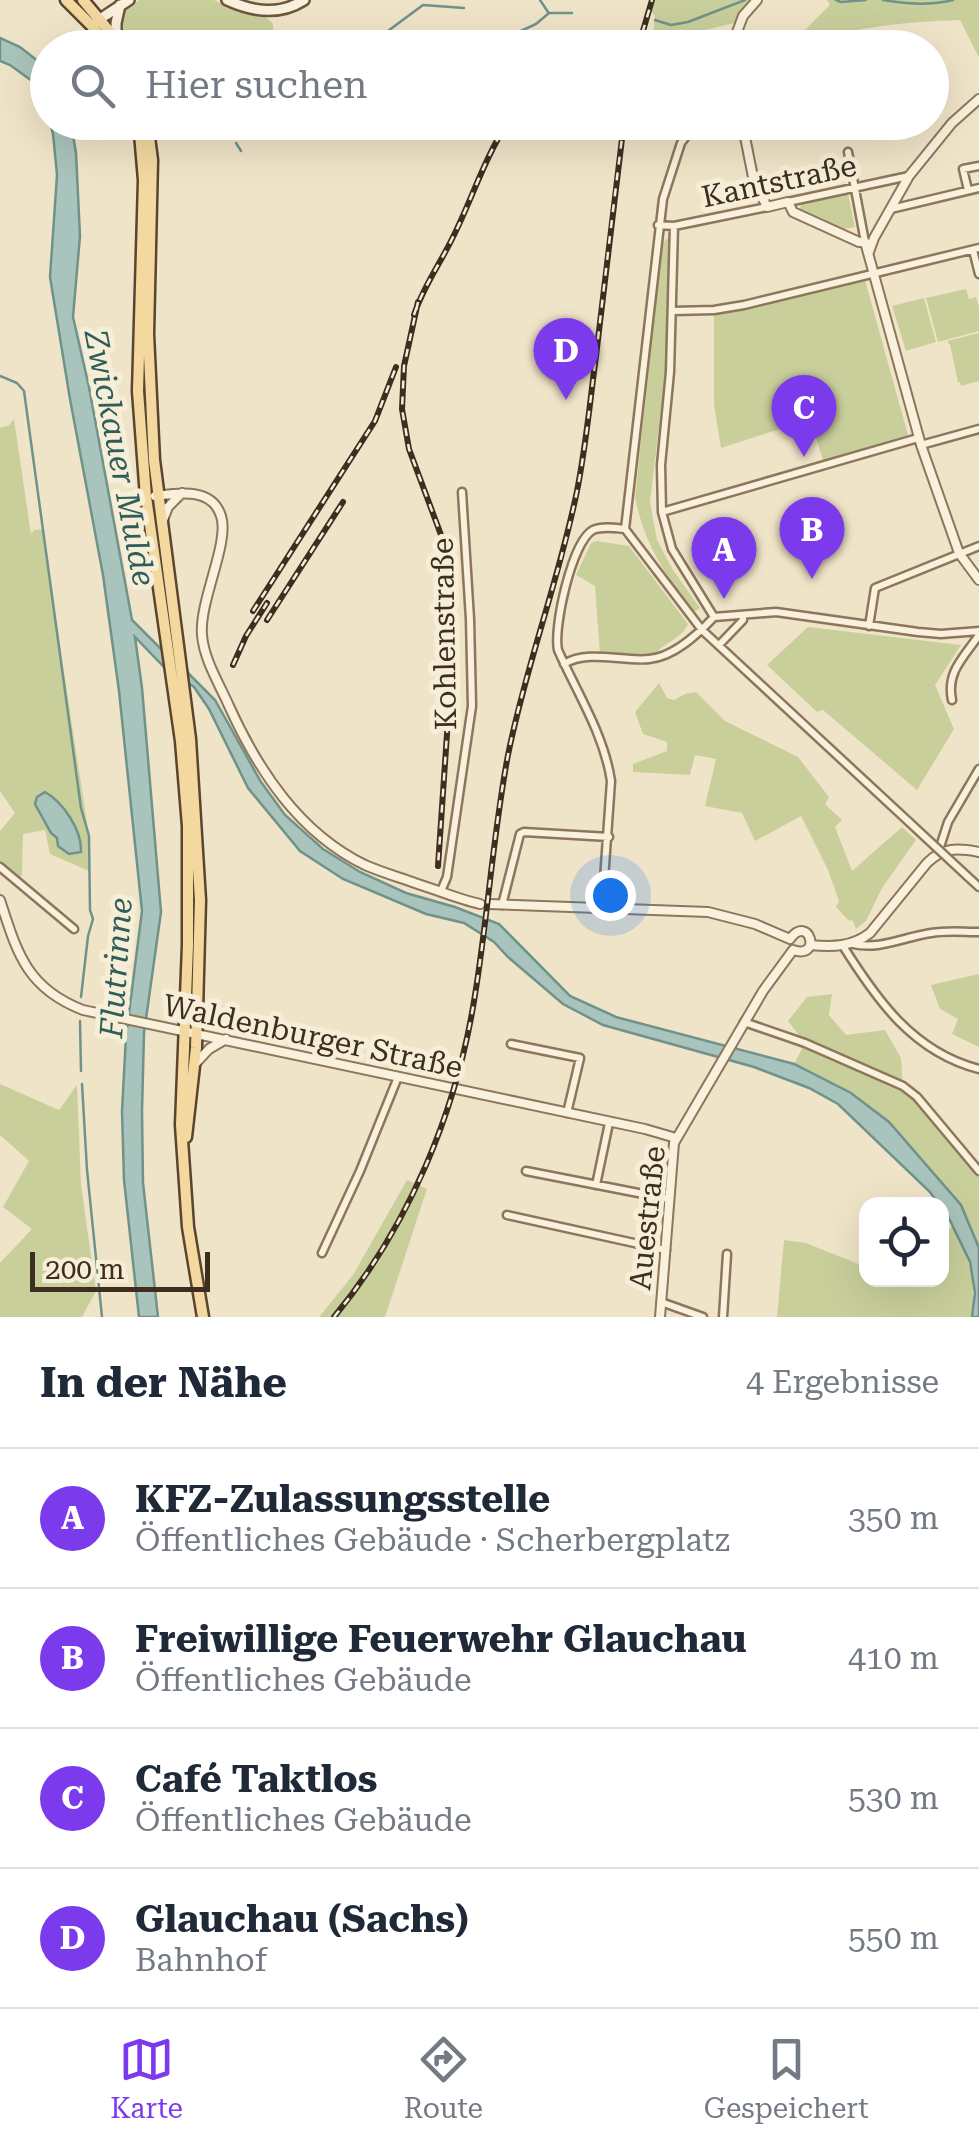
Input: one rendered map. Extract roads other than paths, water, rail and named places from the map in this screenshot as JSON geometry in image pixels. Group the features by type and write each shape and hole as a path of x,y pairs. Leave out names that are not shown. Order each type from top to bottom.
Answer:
{"main road":[{"path":"66,0 96,22"},
{"path":"83,0 102,30"},
{"path":"227,0 263,12 304,0"},
{"path":"96,22 125,2"},
{"path":"115,30 125,2"},
{"path":"141,140 144,180 138,391 178,684 190,738 198,862 200,946 184,1030 181,1092 188,1227 203,1317"},
{"path":"149,140 152,496 161,525 174,654"},
{"path":"183,1163 195,1064 184,1030"}],"street":[{"path":"738,30 757,0"},
{"path":"949,128 979,99"},
{"path":"625,529 658,225 683,140"},
{"path":"745,140 752,176 768,207"},
{"path":"939,140 909,176 870,240 868,254 920,441 958,553 979,580"},
{"path":"848,152 870,240"},
{"path":"968,190 963,170 979,166"},
{"name":"Kantstraße","path":"658,225 674,226 909,176"},
{"path":"890,209 979,188"},
{"path":"788,202 793,212 859,242 870,240"},
{"path":"674,226 662,512 666,534 682,567 714,617"},
{"path":"673,311 744,305 976,249 979,274"},
{"path":"662,512 920,441 979,430"},
{"name":"Kohlenstraße","path":"441,892 450,858 472,706 462,492"},
{"path":"161,525 168,508 182,493"},
{"path":"152,496 198,494 209,498 221,514 222,537 202,614 206,655 265,775 294,812 338,850 364,865 485,904 724,914 790,938"},
{"path":"602,908 611,781 608,762 556,644 559,611 570,572 588,534 607,528 630,533 702,630 979,887"},
{"path":"869,626 875,588 979,546"},
{"path":"564,664 579,658 652,659 673,651 714,617 776,612 941,634 979,633"},
{"path":"719,645 743,620 743,615"},
{"path":"952,700 951,676 979,633"},
{"path":"937,854 948,822 979,769"},
{"path":"502,905 520,834 608,837"},
{"path":"851,945 870,933 937,854 958,849 979,852"},
{"path":"0,866 74,929"},
{"name":"Waldenburger Straße","path":"0,900 23,963 50,994 68,1004 94,1013 676,1138"},
{"path":"810,945 808,935 802,931 790,938 793,950 803,952 810,945 884,945 932,932 979,932"},
{"path":"851,945 860,972 884,1006 945,1056 979,1069"},
{"path":"851,945 860,972"},
{"name":"Auestraße","path":"660,1317 676,1138 744,1022 793,950"},
{"path":"744,1022 805,1043 903,1086 918,1097 979,1171"},
{"path":"195,1064 209,1049 228,1039"},
{"path":"511,1044 580,1058 567,1114"},
{"path":"322,1253 398,1076"},
{"path":"596,1184 609,1123"},
{"path":"526,1171 669,1199"},
{"path":"507,1216 666,1250"},
{"path":"723,1317 728,1254"},
{"path":"661,1302 704,1317"}],"water":[{"path":"0,38 30,55 30,79 10,65 0,61"},
{"path":"54,140 74,140 80,236 73,317 132,620 215,700 261,782 285,815 323,849 360,872 406,893 499,924 570,996 616,1017 794,1064 851,1093 889,1122 961,1205 979,1248 979,1317 972,1317 975,1293 970,1262 949,1218 949,1197 934,1197 838,1104 754,1067 603,1025 563,1004 494,942 464,923 426,914 343,879 300,851 248,788 194,687 164,667 135,637 161,912 144,1033 142,1112 143,1183 158,1317 139,1317 124,1180 122,1111 126,1036 142,911 103,575 50,277 57,175"},
{"path":"45,792 70,818 81,852 69,854 58,846 35,804"}],"waterway":[{"path":"540,0 548,12"},
{"path":"655,20 671,25 688,22 745,0"},
{"path":"836,0 866,0"},
{"path":"883,0 918,4 953,0"},
{"path":"389,30 423,5 464,8"},
{"path":"523,30 549,13 572,13"},
{"path":"236,143 241,151"},
{"name":"Flutrinne","path":"0,376 17,383 24,391 81,808 89,836 93,919 81,997"},
{"name":"Flutrinne","path":"80,1021 81,1071"},
{"path":"82,1084 102,1317"}],"railway":[{"path":"643,30 652,0"},
{"path":"414,315 498,140"},
{"path":"334,1317 361,1282 407,1206 442,1124 467,1038 508,755 580,474 622,140"},
{"path":"418,302 404,366 402,409 409,449 444,543 454,631 438,866"},
{"path":"253,611 375,421 396,367"},
{"path":"267,620 343,502"},
{"path":"233,665 267,603"}],"place":[{"name":"Glauchau (Sachs)","path":"566,400"},
{"name":"Café Taktlos","path":"804,457"},
{"name":"Freiwillige Feuerwehr Glauchau","path":"812,579"},
{"name":"KFZ-Zulassungsstelle","path":"724,599"}],"water label":[{"name":"Zwickauer Mulde","path":"120,458"}]}
